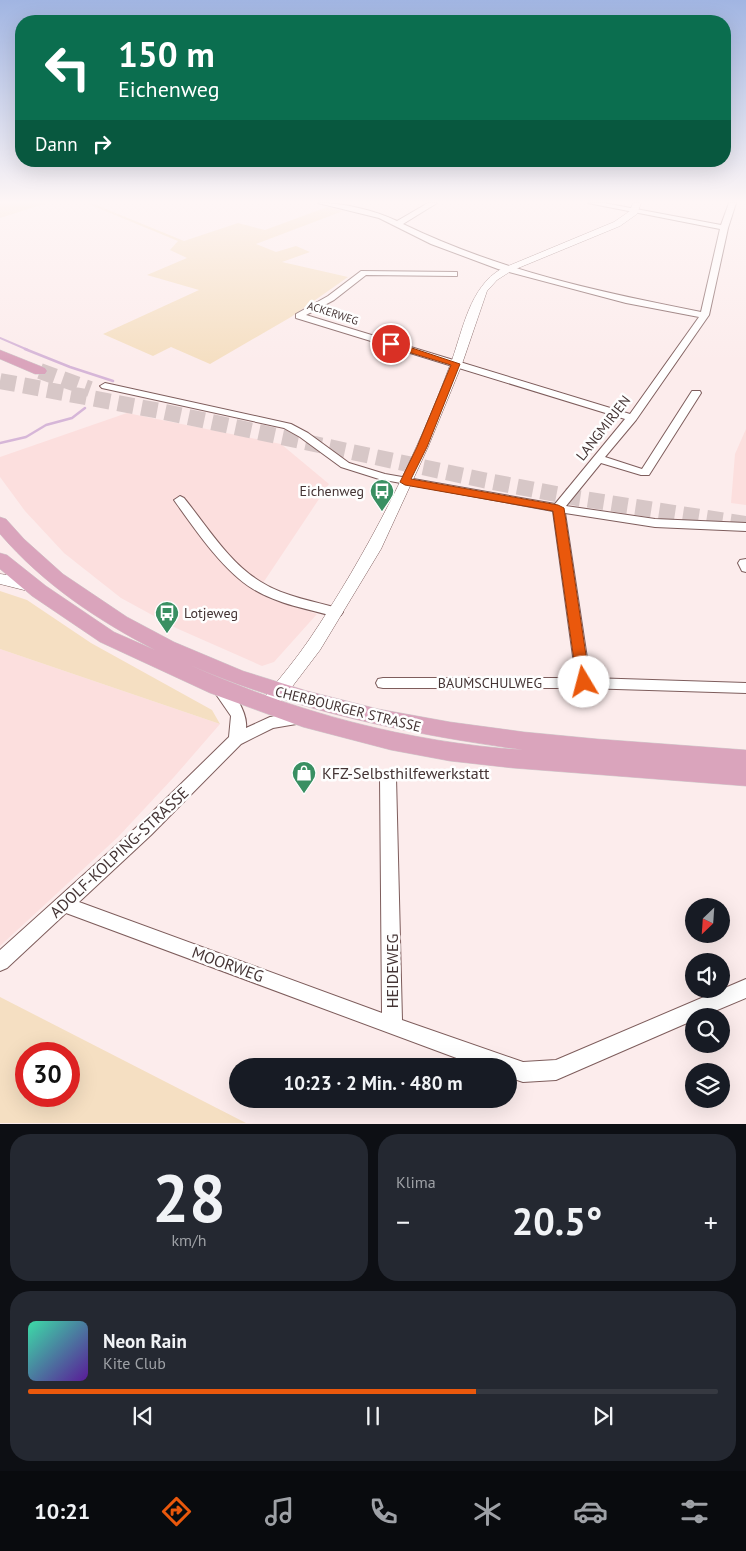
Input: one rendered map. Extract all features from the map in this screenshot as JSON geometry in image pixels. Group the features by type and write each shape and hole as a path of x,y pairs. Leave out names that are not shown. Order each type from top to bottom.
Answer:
{"main road":[{"path":"0,354 40,371"},
{"name":"CHERBOURGER STRASSE","path":"0,522 26,552 55,578 90,604 144,635 273,700 303,718 391,741 450,752 746,776"},
{"path":"2,570 18,563 26,552"},
{"path":"2,570 37,571 55,578"},
{"name":"CHERBOURGER STRASSE","path":"2,570 39,591 107,636 218,687 273,700 454,733 572,747 746,759"}],"street":[{"path":"471,255 508,268 617,298 705,315"},
{"path":"273,700 314,646 374,549 422,447 456,364 482,292 496,275 539,255"},
{"name":"LANGMIRJEN","path":"558,508 632,418 705,315 718,255"},
{"name":"ACKERWEG","path":"454,274 364,273 331,298 299,316 632,418"},
{"path":"105,386 287,426 304,434 338,460 352,468 405,482 655,523 746,527"},
{"path":"598,459 645,473 696,393"},
{"path":"180,500 240,574 258,586 296,601 336,612"},
{"path":"558,508 584,682"},
{"name":"BAUMSCHULWEG","path":"383,683 584,682 746,688"},
{"path":"218,687 238,712 241,725 236,740"},
{"name":"ADOLF-KOLPING-STRASSE","path":"0,962 145,830 236,740 270,724 303,718"},
{"name":"HEIDEWEG","path":"388,777 392,1026 523,1072 556,1070 746,988"},
{"name":"MOORWEG","path":"63,904 392,1026"}],"shaded area":[{"path":"182,255 300,255 282,262 348,277 291,317 210,364 171,347 153,356 103,334 199,290 147,275 187,258"},
{"path":"127,413 281,444 329,484 265,580 255,591 272,600 317,614 274,662 262,666 176,628 121,598 64,553 25,511 0,477 0,457"},
{"path":"746,429 746,505 731,503 735,454"},
{"path":"0,591 27,600 91,643 212,710 220,724 0,649"},
{"path":"0,649 220,724 118,837 0,946"},
{"path":"0,997 246,1123 0,1123"}],"waterway":[{"path":"0,338 28,350"},
{"path":"25,349 70,367 113,381"},
{"path":"0,443 26,437 46,425 72,418 85,408"}],"tunnel":[{"path":"40,371 90,389"},
{"path":"0,381 160,411 483,480 577,498 746,524"}],"place":[{"name":"Eichenweg","path":"382,512"},
{"name":"Lotjeweg","path":"167,634"},
{"name":"KFZ-Selbsthilfewerkstatt","path":"304,794"}],"route":[{"path":"391,344 456,364 422,447 405,482 558,508 584,682"}]}
